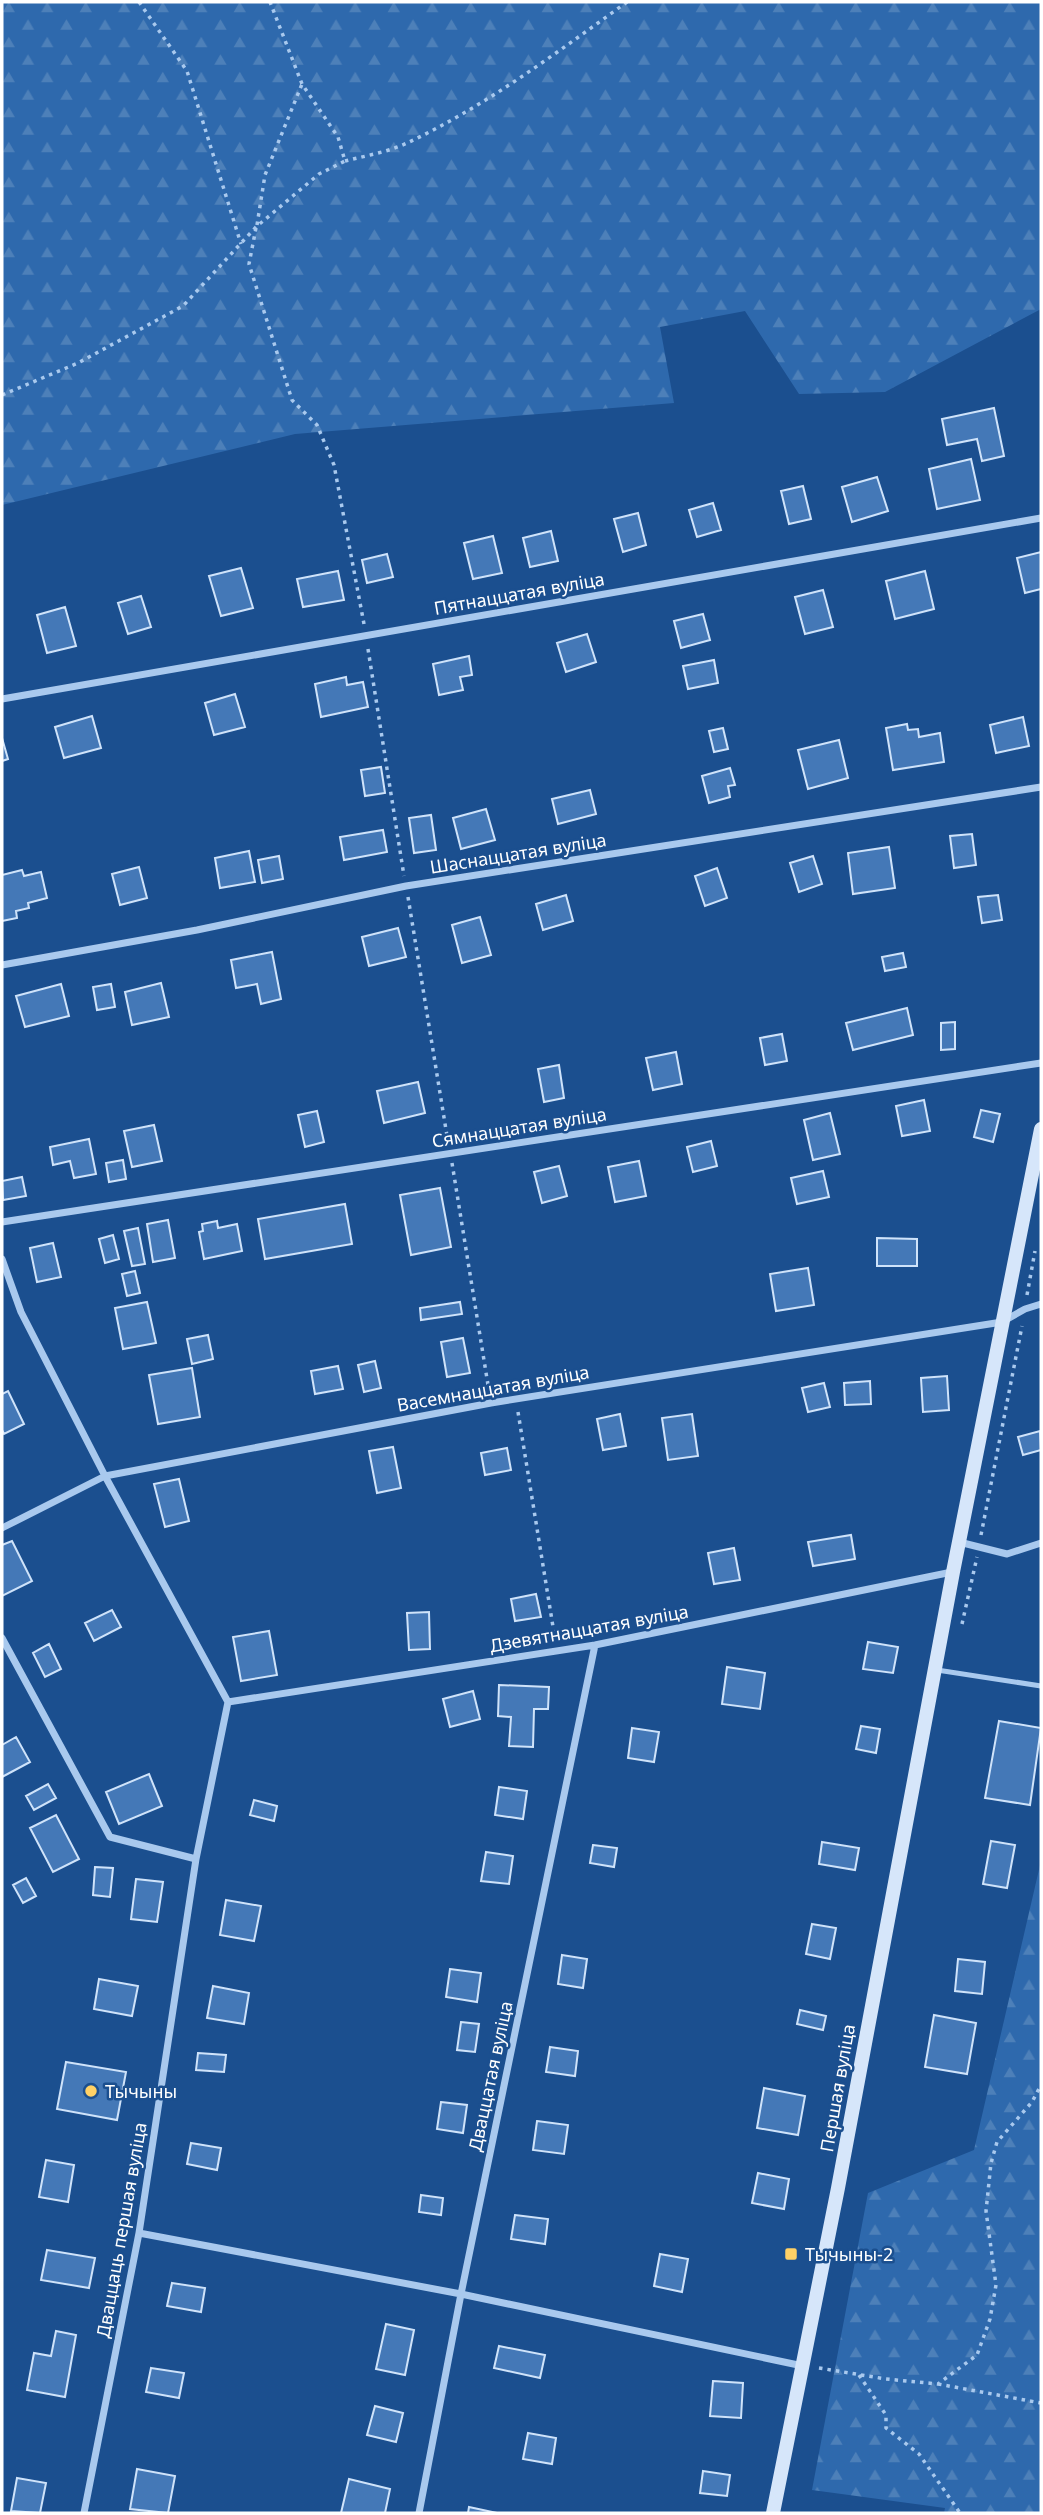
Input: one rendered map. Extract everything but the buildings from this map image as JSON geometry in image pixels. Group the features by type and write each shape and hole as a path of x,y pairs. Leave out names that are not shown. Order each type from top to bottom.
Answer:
{"main road":[{"name":"Першая вуліца","path":"773,2513 811,2367 934,1669 1041,1129"}],"street":[{"name":"Пятнаццатая вуліца","path":"2,699 1041,518"},
{"name":"Шаснаццатая вуліца","path":"2,965 197,930 406,887 1041,787"},
{"name":"Сямнаццатая вуліца","path":"2,1222 1041,1063"},
{"path":"2,1259 21,1312 105,1476 228,1702"},
{"name":"Васемнаццатая вуліца","path":"2,1528 105,1476 491,1403 1002,1322 1025,1309 1041,1304"},
{"path":"959,1542 1007,1554 1041,1543"},
{"name":"Дзевятнаццатая вуліца","path":"228,1702 595,1645 953,1572"},
{"path":"2,1638 110,1837 196,1859"},
{"name":"Дваццатая вуліца","path":"419,2513 461,2294 595,1645"},
{"name":"Дваццаць першая вуліца","path":"84,2513 139,2233 196,1859 228,1702"},
{"path":"139,2233 461,2294 811,2367"}],"lane":[{"path":"934,1669 1041,1686"}],"path":[{"path":"139,2 187,71 241,244"},
{"path":"270,2 302,84 338,137 345,162"},
{"path":"2,395 78,363 183,306 256,227 319,174 345,162 405,145 461,114 523,77 627,2"},
{"path":"302,84 265,175 249,264 292,400 317,425 334,465 366,635 491,1403"},
{"path":"516,1399 557,1651"},
{"path":"938,2384 977,2356 990,2319 996,2285 986,2211 991,2163 998,2142 1032,2102 1041,2085"},
{"path":"811,2367 938,2384 1041,2403"},
{"path":"859,2375 886,2414 886,2428 919,2454 960,2513"}],"green space":[{"path":"2,2 1041,2 1041,309 885,392 799,394 745,311 660,327 674,403 295,434 2,505"},
{"path":"1041,1861 1041,2513 944,2513 945,2508 812,2490 868,2193 974,2150"}],"place":[{"name":"Тычыны","path":"91,2091"},
{"name":"Тычыны-2","path":"791,2254"}]}
